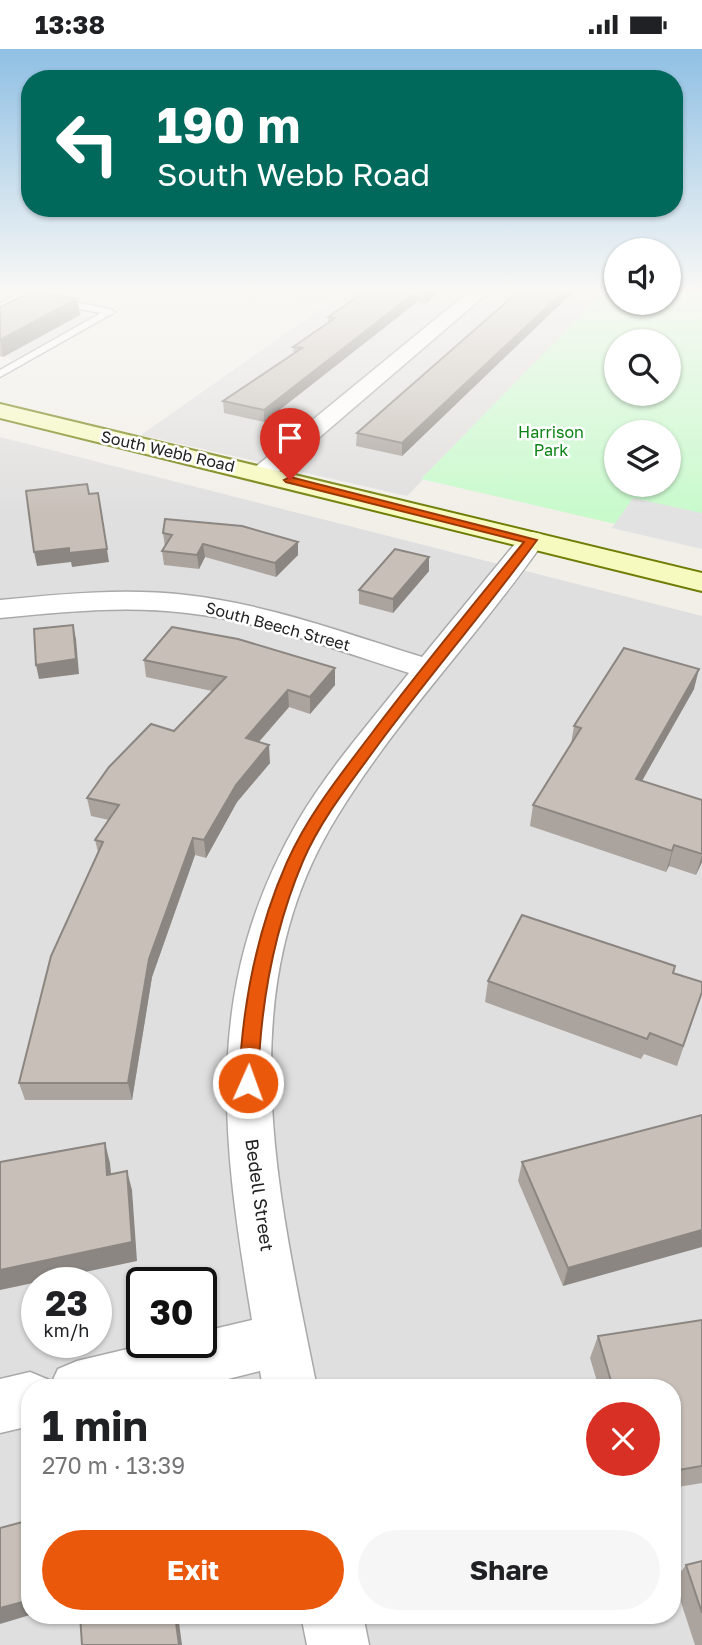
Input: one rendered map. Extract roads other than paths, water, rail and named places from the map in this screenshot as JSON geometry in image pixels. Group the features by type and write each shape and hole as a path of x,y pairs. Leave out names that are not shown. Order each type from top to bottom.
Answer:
{"main road":[{"name":"South Webb Road","path":"0,411 702,582"}],"street":[{"path":"263,473 393,364"},
{"name":"Bedell Street","path":"286,1364 247,1104 250,1043 258,977 281,896 315,823 333,794 428,669 532,540"},
{"name":"South Beech Street","path":"0,609 97,600 188,604 270,621 428,669"},
{"path":"155,1379 286,1364"},
{"path":"0,1406 21,1401"},
{"path":"334,1624 338,1645"}],"park label":[{"name":"Harrison Park","path":"551,441"}]}
